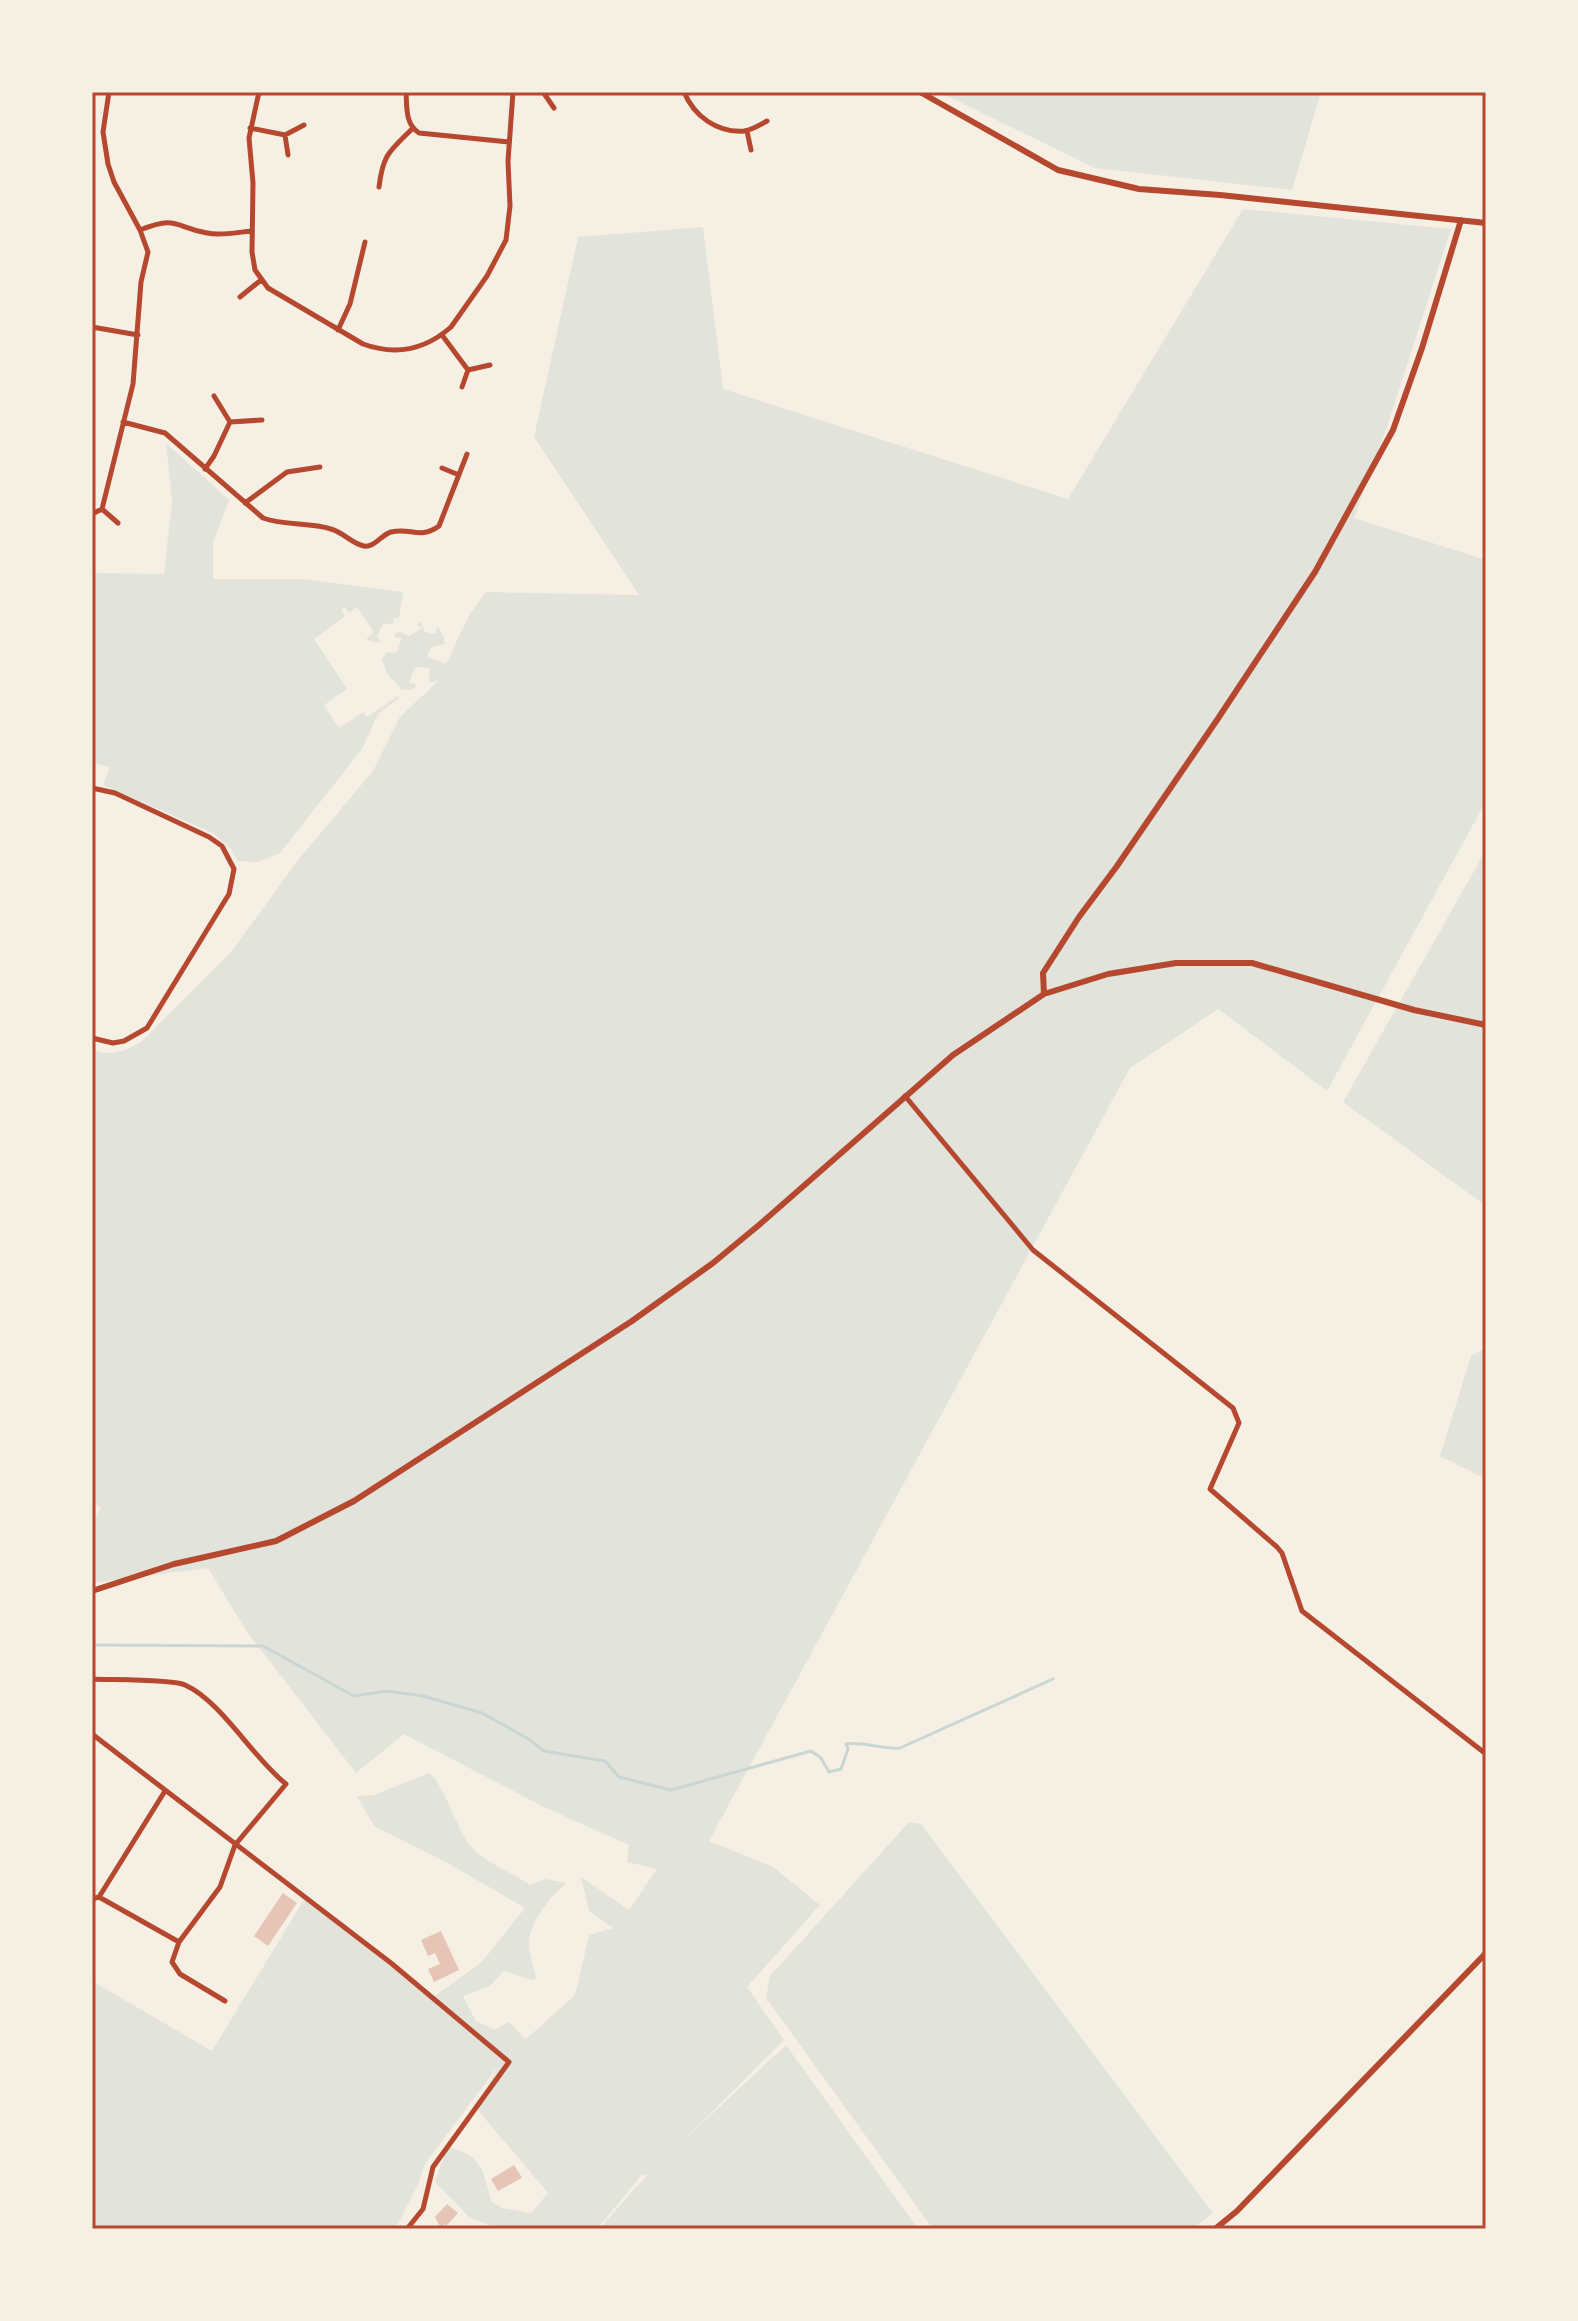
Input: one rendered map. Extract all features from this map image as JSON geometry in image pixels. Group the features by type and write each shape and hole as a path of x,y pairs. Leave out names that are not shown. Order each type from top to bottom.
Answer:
{"street":[{"path":"92,514 102,509 134,380 141,282 148,252 108,164 103,132 109,92"},
{"path":"259,92 250,128 255,270 277,294 338,330 378,349 403,351 442,335 451,327 487,276 506,240 513,92"},
{"path":"406,92 409,122 412,129 419,133 509,142"},
{"path":"543,92 554,108"},
{"path":"684,92 694,110 712,125 747,131 767,121"},
{"path":"920,92 1058,170 1139,189 1486,223"},
{"path":"250,128 285,135 304,125"},
{"path":"379,187 386,154 412,129"},
{"path":"747,131 751,150"},
{"path":"285,135 288,155"},
{"path":"1044,994 1043,973 1307,584 1393,430 1461,220"},
{"path":"140,230 161,221 173,221 203,233 252,231"},
{"path":"338,330 350,304 365,242"},
{"path":"240,297 261,280"},
{"path":"92,327 138,335"},
{"path":"442,335 468,370"},
{"path":"468,370 490,365"},
{"path":"462,387 468,370"},
{"path":"214,396 230,422"},
{"path":"230,422 262,420"},
{"path":"123,422 165,433 263,518 327,527 344,533 361,546 371,546 393,531 420,534 439,526 467,454"},
{"path":"205,469 230,422"},
{"path":"245,503 287,472 320,467"},
{"path":"442,468 459,475"},
{"path":"102,509 118,523"},
{"path":"92,788 115,793 209,837 222,846 234,869 229,894 147,1028 124,1041 113,1043 92,1038"},
{"path":"92,1591 174,1564 276,1541 354,1501 632,1321 713,1263 953,1055 1044,994 1108,974 1176,963 1252,963 1414,1010 1486,1025"},
{"path":"905,1096 1033,1250 1233,1408 1239,1423 1210,1489 1282,1553 1302,1611 1486,1754"},
{"path":"92,1679 183,1684 213,1707 268,1770 286,1784 235,1845 220,1887 179,1942 172,1962 180,1974 225,2001"},
{"path":"92,1734 391,1963 509,2062 433,2167 423,2209 407,2229"},
{"path":"165,1791 95,1898 179,1942"},
{"path":"1215,2229 1231,2217 1486,1953"}],"shaded area":[{"path":"939,92 1321,92 1292,190 1095,168"},
{"path":"1243,209 1451,229 1354,518 1486,560 1486,801 1327,1091 1218,1009 1130,1068 709,1841 773,1867 820,1905 747,1987 784,2040 683,2141 786,2045 918,2229 599,2229 648,2174 641,2176 597,2229 499,2229 469,2217 435,2182 447,2147 474,2159 483,2173 491,2201 502,2208 531,2213 548,2193 476,2108 499,2065 425,2164 418,2185 395,2229 92,2229 92,1981 212,2051 305,1898 432,1998 481,1963 525,1908 446,1862 374,1826 357,1796 374,1795 429,1773 439,1786 468,1843 481,1856 530,1885 545,1879 566,1883 547,1904 532,1929 529,1947 536,1978 532,1980 504,1971 490,1986 463,1996 476,2021 495,2030 508,2022 526,2039 575,1995 589,1935 613,1928 589,1911 581,1877 629,1910 657,1869 627,1862 629,1845 544,1807 404,1734 356,1773 247,1632 208,1568 92,1583 92,1525 101,1507 92,1503 92,1050 117,1052 141,1042 231,952 298,860 373,771 400,717 438,681 430,682 429,668 415,667 409,683 417,684 414,689 402,690 387,673 382,659 387,652 396,653 402,638 394,637 395,633 409,636 422,628 417,624 420,621 425,632 436,634 437,625 445,644 431,647 427,657 446,664 469,615 486,592 639,595 534,437 578,237 703,227 723,389 1068,499"},
{"path":"166,443 229,500 213,543 213,579 304,579 403,592 399,618 394,618 393,625 384,623 377,635 381,643 366,640 374,632 357,607 349,613 345,607 341,610 345,616 314,639 347,689 324,705 339,728 363,712 367,717 399,698 378,714 362,749 280,853 258,862 238,861 230,848 213,833 103,785 110,767 92,763 92,573 164,574 172,501"},
{"path":"1486,850 1486,1206 1343,1102"},
{"path":"1486,1348 1486,1479 1440,1456 1471,1356"},
{"path":"909,1822 921,1824 1213,2213 1192,2229 933,2229 766,1998 770,1976"}],"building":[{"path":"283,1893 297,1903 268,1946 254,1936"},
{"path":"441,1931 459,1970 434,1982 428,1969 440,1964 435,1953 428,1956 421,1940"},
{"path":"514,2165 522,2178 498,2191 491,2179"},
{"path":"447,2204 458,2213 441,2228 435,2217"}],"waterway":[{"path":"92,1645 263,1646 354,1696 387,1691 423,1696 482,1713 544,1751 605,1761 619,1777 671,1790 811,1751 821,1758 829,1772 841,1769 848,1749 846,1744 900,1748 1053,1679"}]}
